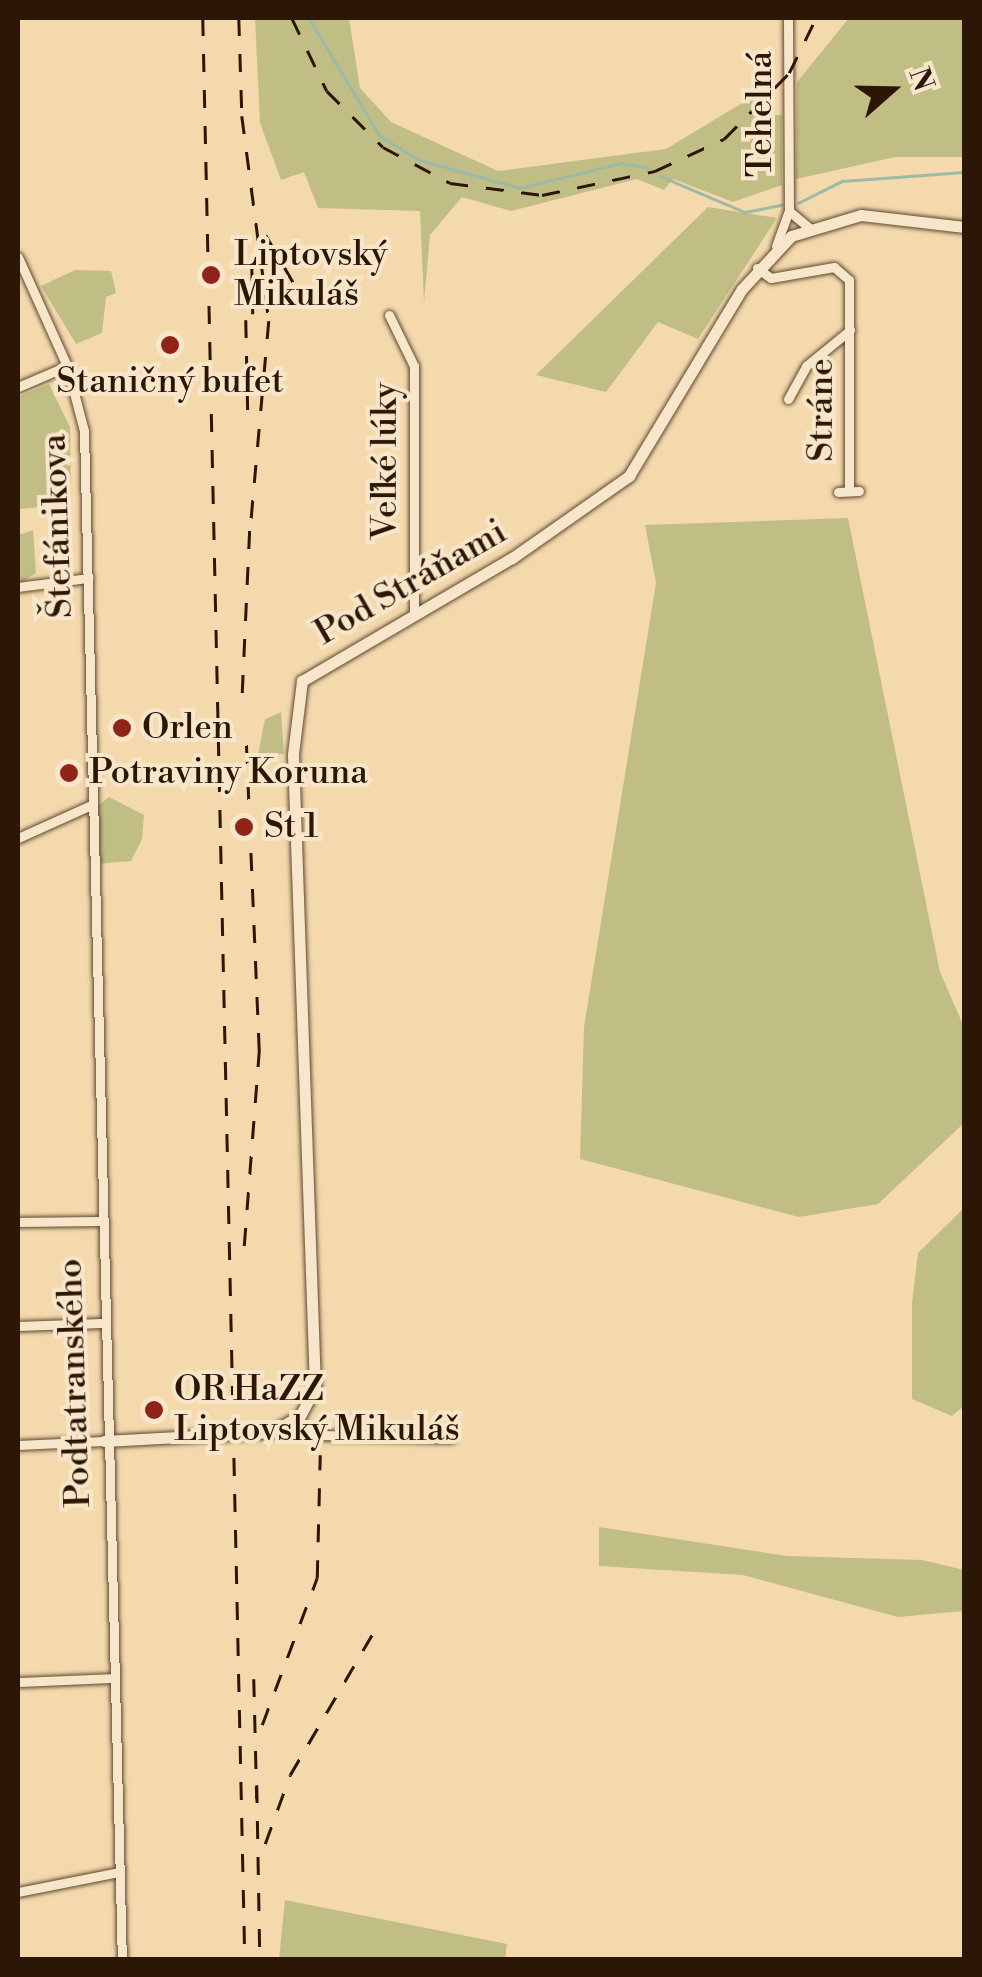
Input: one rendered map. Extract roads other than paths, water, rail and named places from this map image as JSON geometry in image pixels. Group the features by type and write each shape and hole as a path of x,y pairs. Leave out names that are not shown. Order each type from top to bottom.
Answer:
{"street":[{"name":"Tehelná","path":"776,246 789,211 788,18"},
{"name":"Tehelná","path":"789,211 808,227"},
{"name":"Pod Stráňami","path":"294,1422 311,1399 316,1362 295,696 316,668 540,541 634,471 757,268 776,246 808,227 861,215 964,228"},
{"name":"Štefánikova","path":"18,256 67,366 84,422 89,806"},
{"name":"Stráne","path":"757,268 772,278 839,268 850,284 848,491"},
{"name":"Veľké lúky","path":"388,315 414,366 414,614"},
{"name":"Stráne","path":"788,400 806,366 850,330"},
{"path":"18,386 67,366"},
{"path":"18,587 88,578"},
{"path":"18,838 89,806"},
{"name":"Podtatranského","path":"89,806 104,1441 122,1960"},
{"path":"18,1222 98,1220"},
{"path":"18,1326 101,1323"},
{"path":"18,1444 271,1432 294,1422 322,1435 451,1438"},
{"path":"18,1682 112,1678"},
{"path":"18,1892 120,1872"}],"waterway":[{"path":"309,18 380,136 420,160 520,188 621,163 649,168"},
{"path":"798,203 842,181 964,172"},
{"path":"660,176 745,212 781,205"}],"railway":[{"path":"203,18 245,1960"},
{"path":"239,18 242,116 269,321 250,532"},
{"path":"292,18 327,91 383,147 450,183 542,195 655,171 724,139 789,73 816,18"},
{"path":"266,235 296,287"},
{"path":"252,264 253,314"},
{"path":"246,320 248,413"},
{"path":"242,693 250,518"},
{"path":"244,1246 259,1051 246,743"},
{"path":"262,1725 317,1578 320,1455"},
{"path":"265,1844 290,1775 377,1626"},
{"path":"254,1679 257,1799"},
{"path":"257,1785 260,1960"}],"place":[{"name":"Liptovský Mikuláš","path":"211,275"},
{"name":"Staničný bufet","path":"170,345"},
{"name":"Orlen","path":"122,728"},
{"name":"Potraviny Koruna","path":"69,773"},
{"name":"St 1","path":"244,827"},
{"name":"OR HaZZ Liptovský Mikuláš","path":"154,1410"}]}
